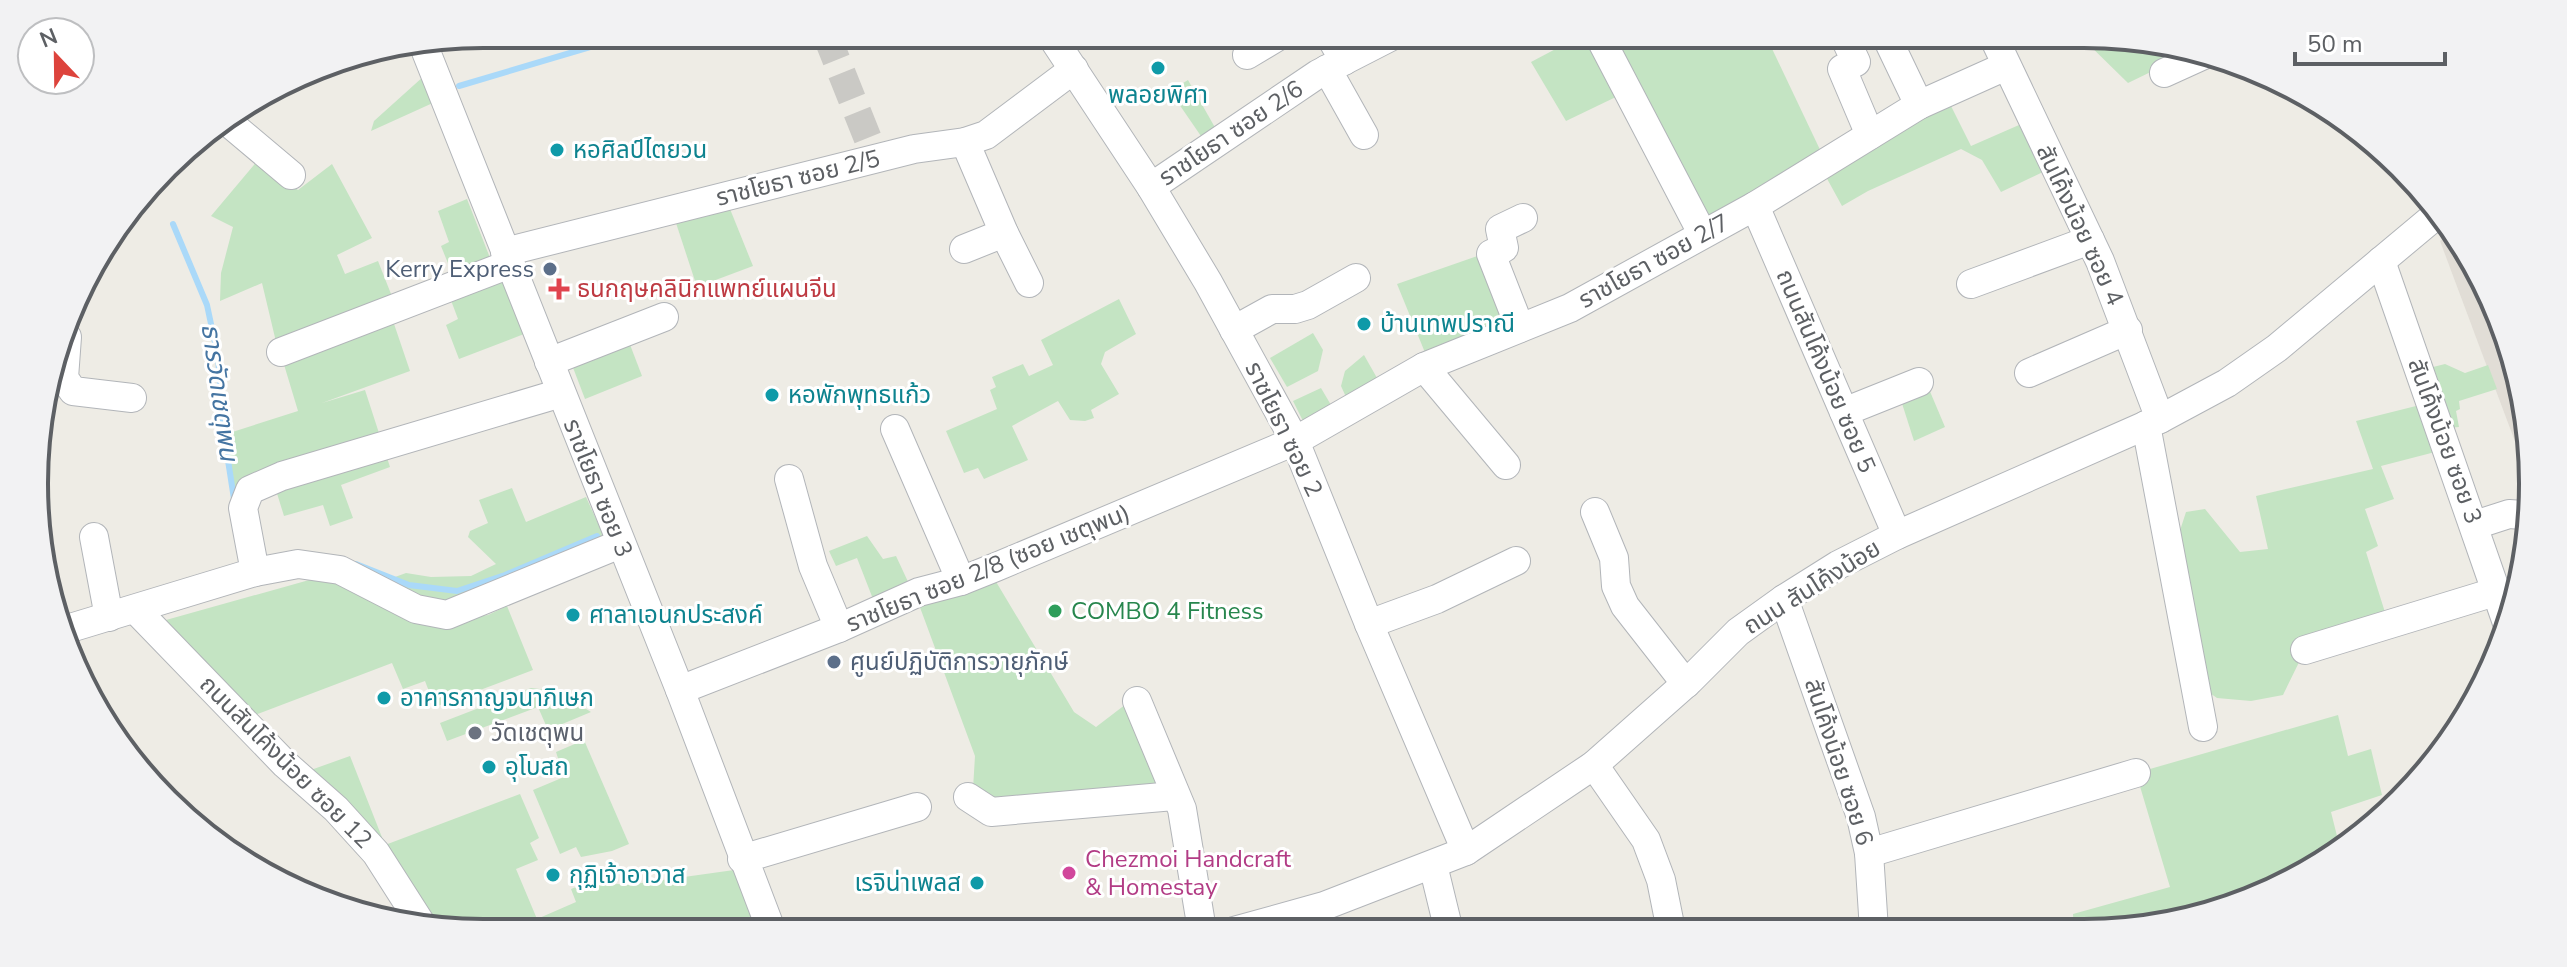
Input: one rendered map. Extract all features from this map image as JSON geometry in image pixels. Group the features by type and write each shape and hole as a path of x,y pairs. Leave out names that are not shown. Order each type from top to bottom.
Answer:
{"street":[{"name":"ราชโยธา ซอย 2","path":"1060,48 1151,187 1295,441 1466,851"},
{"path":"1247,55 1259,48"},
{"path":"1332,48 1364,135"},
{"name":"ราชโยธา ซอย 2/6","path":"1151,187 1336,65 1369,48"},
{"path":"1605,48 1702,233"},
{"path":"1850,48 1856,62 1842,69 1870,135"},
{"path":"1892,48 1919,105"},
{"name":"สันโค้งน้อย ซอย 4","path":"1998,48 2090,240 2128,330 2153,422 2203,727"},
{"name":"ราชโยธา ซอย 3","path":"426,52 680,690 767,919"},
{"path":"2164,73 2190,61"},
{"name":"ราชโยธา ซอย 2/7","path":"1295,441 1424,367 1570,308 1755,206 1919,105 2006,66"},
{"name":"ราชโยธา ซอย 2/5","path":"281,352 508,258 914,149 965,142 986,135 1074,69"},
{"path":"234,127 291,175"},
{"path":"965,142 1029,283"},
{"name":"ถนนสันโค้งน้อย ซอย 5","path":"1755,206 1897,535"},
{"path":"1520,328 1491,254 1504,248 1500,229 1523,218"},
{"name":"ถนน สันโค้งน้อย","path":"1277,919 1324,906 1466,851 1594,765 1686,684 1738,632 1784,599 1838,565 1897,535 2153,422 2227,383 2277,348 2430,220"},
{"path":"964,249 1004,233"},
{"path":"1971,284 2090,240"},
{"name":"สันโค้งน้อย ซอย 3","path":"2381,261 2502,604"},
{"path":"1234,330 1272,309 1295,309 1308,305 1356,278"},
{"path":"549,362 664,317"},
{"path":"2029,373 2128,330"},
{"path":"65,364 64,378 73,391 132,398"},
{"path":"1424,367 1506,465"},
{"path":"1844,412 1919,382"},
{"path":"255,572 243,508 250,490 282,476 561,393"},
{"path":"895,429 961,581"},
{"name":"ราชโยธา ซอย 2/8 (ซอย เชตุพน)","path":"680,690 839,628 919,592 961,581 1295,441"},
{"path":"789,479 813,566 839,628"},
{"path":"1595,512 1614,558 1616,586 1625,606 1686,684"},
{"path":"2475,525 2509,514 2518,515"},
{"path":"94,537 123,614"},
{"path":"73,627 255,572 298,564 340,570 416,609 447,615 620,544"},
{"path":"1369,624 1437,599 1516,561"},
{"path":"2305,650 2498,591"},
{"name":"สันโค้งน้อย ซอย 6","path":"1784,599 1861,817 1869,853 1873,919"},
{"name":"ถนนสันโค้งน้อย ซอย 12","path":"123,614 336,809 376,853 414,913"},
{"path":"1137,701 1182,809 1200,919"},
{"path":"1594,765 1646,840 1661,880 1669,919"},
{"path":"1869,853 2136,773"},
{"path":"968,797 991,812 1174,796"},
{"path":"742,859 917,807"},
{"path":"1433,865 1446,919"}],"shaded area":[{"path":"2443,238 2461,266 2486,317 2511,399 2517,447 2440,241"}],"green space":[{"path":"1558,48 1595,48 1620,95 1566,121 1531,62"},
{"path":"1618,48 1772,48 1823,156 1707,222"},
{"path":"2093,48 2178,59 2128,83"},
{"path":"424,76 435,102 371,131 374,121"},
{"path":"1188,80 1217,131 1203,139 1170,91"},
{"path":"1948,100 1971,146 2019,125 2043,172 2001,192 1982,160 1961,149 1842,206 1825,175"},
{"path":"259,159 298,190 332,164 372,238 337,255 345,274 378,261 393,299 277,346 262,283 220,301 221,273 233,227 211,216"},
{"path":"467,199 492,263 454,278 441,246 449,242 438,211"},
{"path":"730,209 753,266 697,287 675,220"},
{"path":"1486,253 1511,325 1426,355 1397,284"},
{"path":"501,275 524,334 459,359 446,325 458,319 449,295"},
{"path":"1119,299 1136,334 1105,352 1101,364 1119,394 1091,410 1094,418 1085,421 1070,420 1058,401 1012,426 1028,460 984,479 978,468 964,473 946,431 997,409 990,390 996,387 992,377 1023,364 1029,376 1053,365 1041,340"},
{"path":"391,315 410,371 322,403 365,390 390,467 341,485 353,518 330,526 323,505 284,516 275,487 235,496 223,435 298,411 282,358"},
{"path":"1313,333 1323,350 1318,371 1287,387 1270,358"},
{"path":"629,342 642,376 585,399 572,365"},
{"path":"1364,355 1377,378 1346,397 1341,386 1345,371"},
{"path":"2445,364 2465,373 2488,365 2497,389 2459,401 2460,409 2456,411 2459,427 2448,428 2425,369"},
{"path":"1926,382 1945,427 1914,441 1899,394"},
{"path":"1321,388 1331,405 1303,421 1293,401"},
{"path":"2424,404 2439,451 2381,466 2394,499 2365,509 2378,546 2366,552 2389,625 2305,650 2283,695 2251,701 2217,698 2194,682 2171,558 2186,512 2205,509 2240,552 2268,549 2256,496 2373,469 2356,421"},
{"path":"512,488 526,522 586,497 607,543 462,605 430,605 384,581 406,573 431,577 471,576 496,564 468,537 470,531 488,523 479,500"},
{"path":"867,536 883,559 896,556 910,586 873,599 857,558 836,566 829,551"},
{"path":"327,575 428,624 488,615 507,606 533,670 435,707 425,681 403,689 392,663 255,715 166,620"},
{"path":"992,575 1074,712 1096,727 1130,701 1166,788 997,807 973,789 975,756 918,602"},
{"path":"531,688 557,691 591,712 548,730 538,707 447,741 440,723"},
{"path":"2338,715 2348,756 2371,749 2382,795 2331,812 2337,837 2301,861 2250,886 2168,911 2073,919 2073,914 2170,887 2136,773"},
{"path":"584,740 629,844 581,857 576,847 560,854 533,790 564,777 556,752"},
{"path":"350,756 385,845 520,794 539,838 530,843 538,860 516,869 537,919 455,918 416,913 308,771"},
{"path":"734,870 754,919 537,919 576,902 571,889 591,881 627,885"}],"waterway":[{"path":"459,86 587,48"},
{"name":"ธารวัดเชตุพน","path":"173,224 207,305 218,357 223,428 234,499"},
{"name":"ธารวัดเชตุพน","path":"356,564 409,585 457,591 505,575 597,536"}],"tunnel":[{"path":"832,48 876,159"}],"place":[{"name":"พลอยพิศา","path":"1158,68"},
{"name":"หอศิลป์ไตยวน","path":"557,150"},
{"name":"Kerry Express","path":"550,269"},
{"name":"ธนกฤษคลินิกแพทย์แผนจีน","path":"559,289"},
{"name":"บ้านเทพปราณี","path":"1364,324"},
{"name":"หอพักพุทธแก้ว","path":"772,395"},
{"name":"COMBO 4 Fitness","path":"1055,611"},
{"name":"ศาลาเอนกประสงค์","path":"573,615"},
{"name":"ศูนย์ปฏิบัติการวายุภักษ์","path":"834,662"},
{"name":"อาคารกาญจนาภิเษก","path":"384,698"},
{"name":"วัดเชตุพน","path":"475,733"},
{"name":"อุโบสถ","path":"489,767"},
{"name":"Chezmoi Handcraft & Homestay","path":"1069,873"},
{"name":"กุฏิเจ้าอาวาส","path":"553,875"},
{"name":"เรจิน่าเพลส","path":"977,883"}]}
